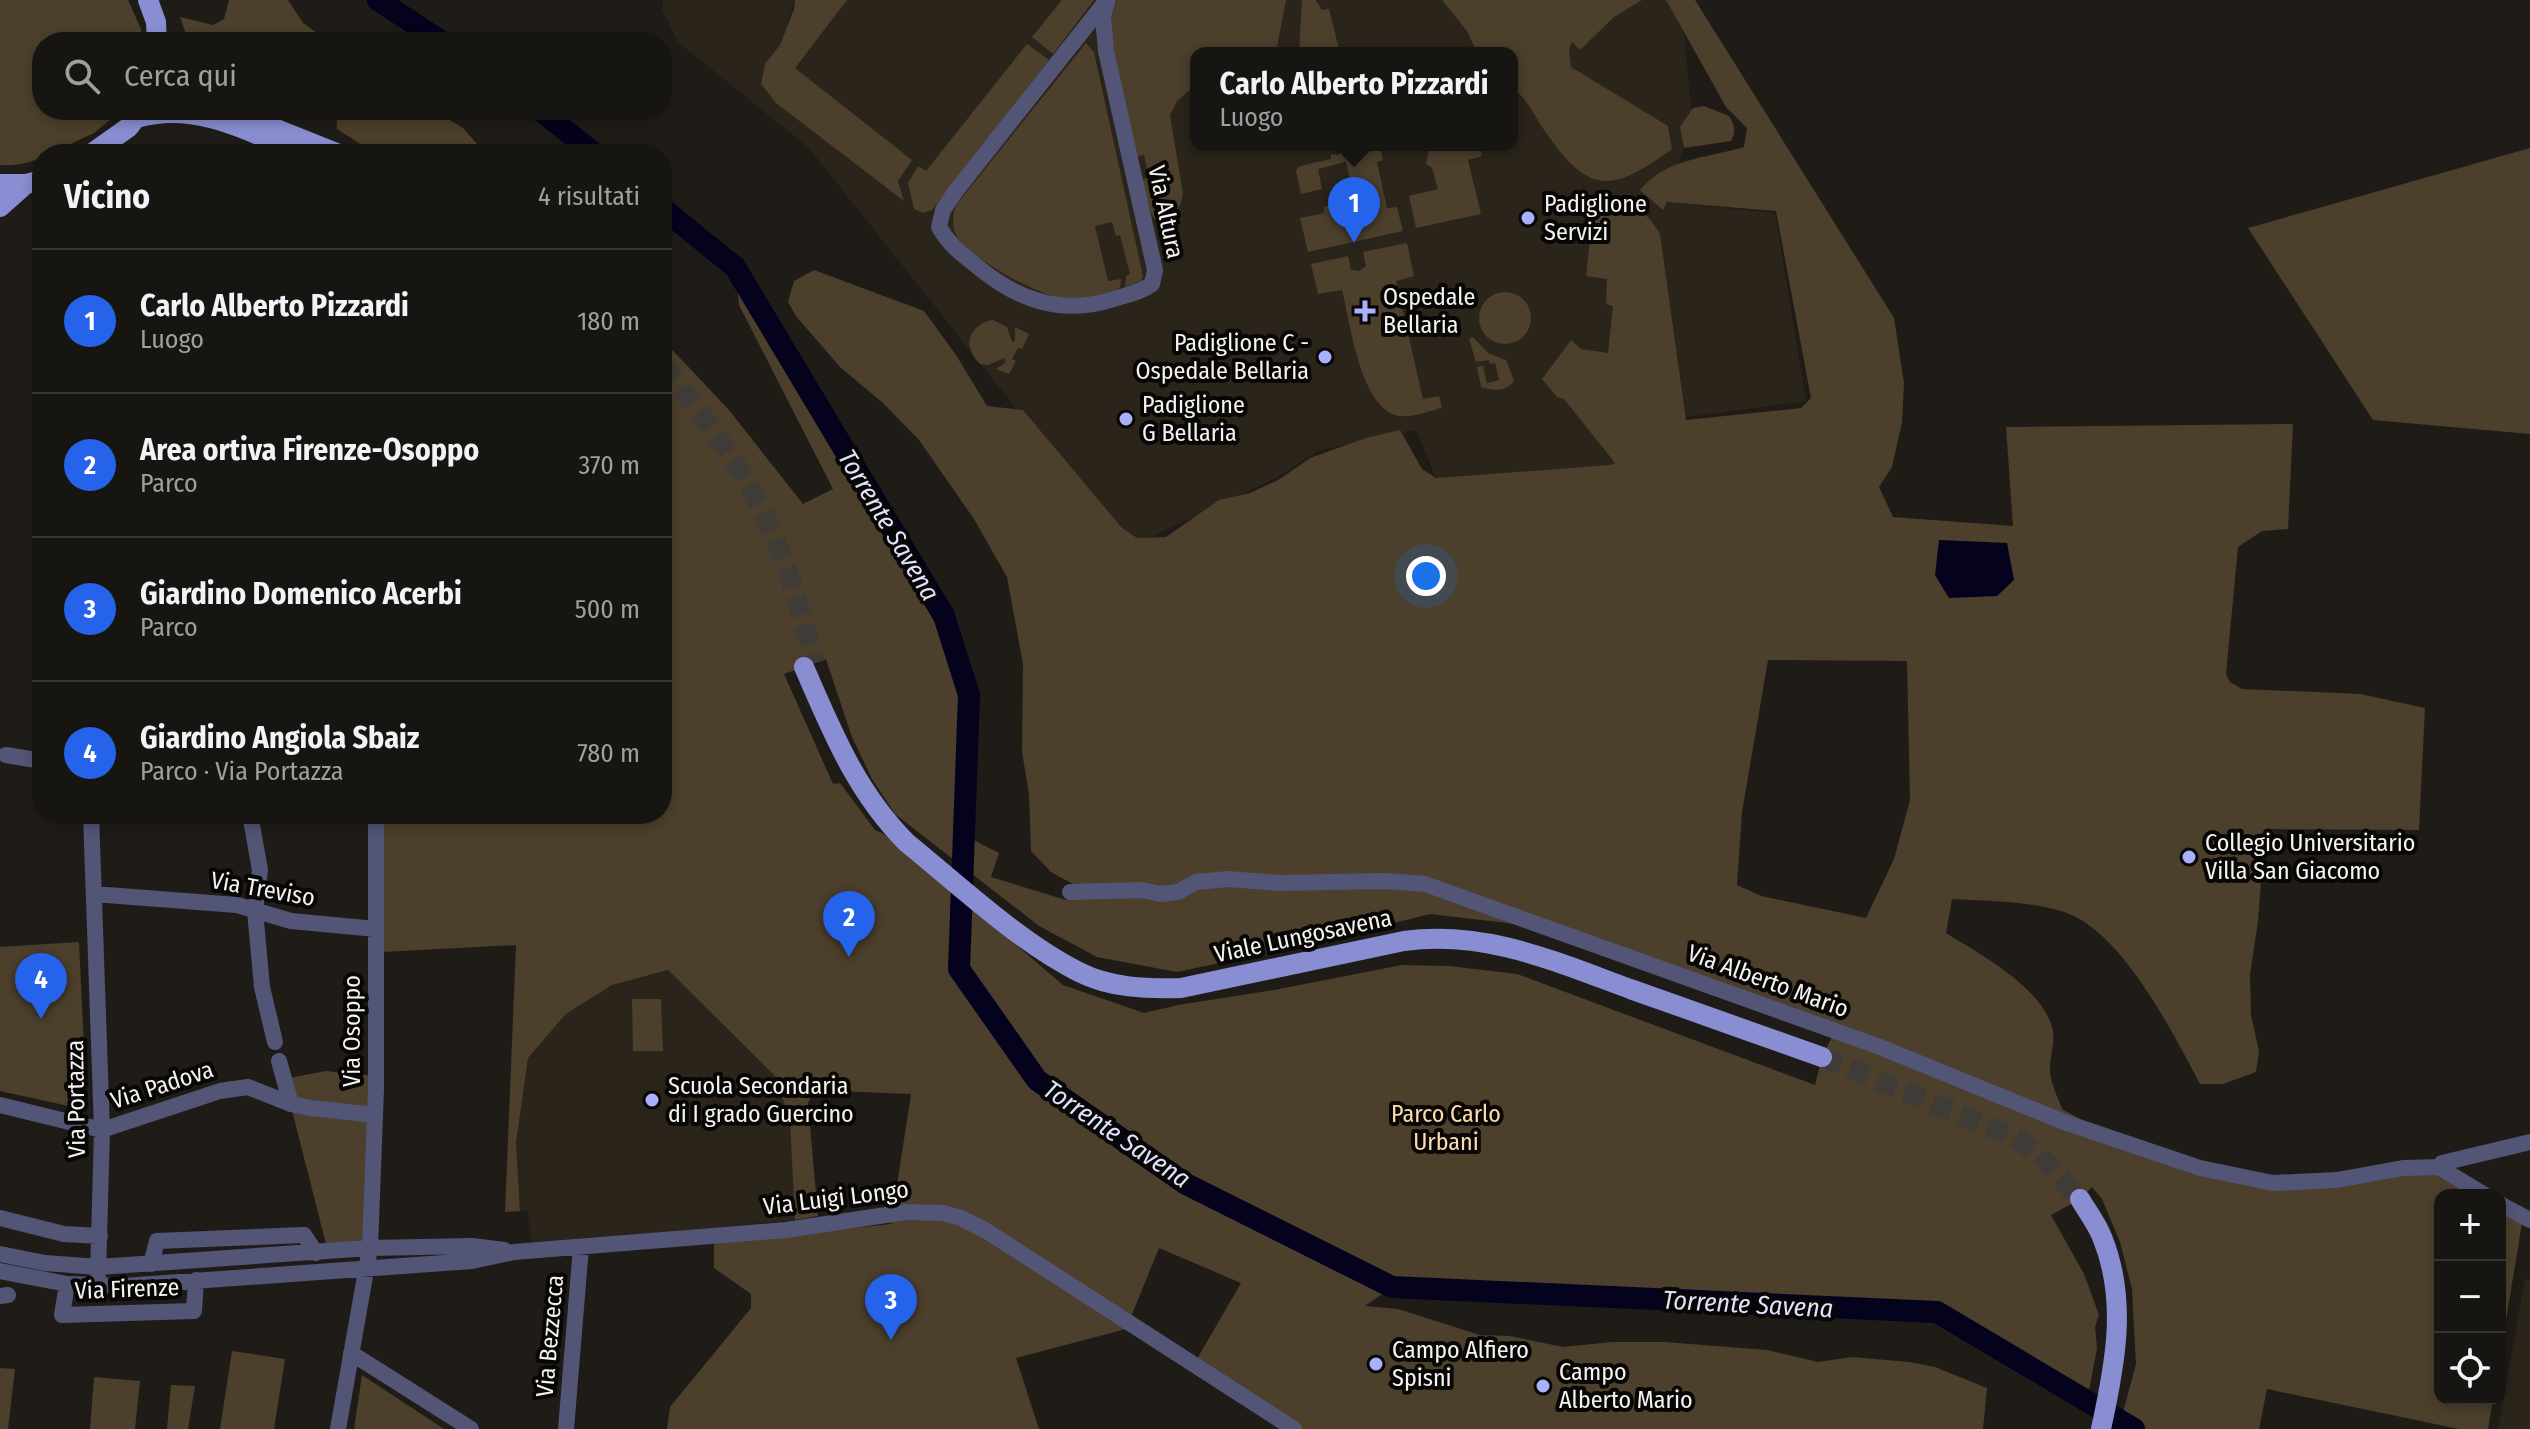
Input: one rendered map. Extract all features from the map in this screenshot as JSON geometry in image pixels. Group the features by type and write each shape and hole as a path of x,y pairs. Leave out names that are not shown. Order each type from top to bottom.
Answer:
{"main road":[{"path":"148,0 156,32"},
{"path":"107,144 133,120"},
{"path":"220,120 278,144"},
{"path":"256,120 314,144"},
{"path":"0,184 32,182"},
{"path":"0,207 32,183"},
{"name":"Viale Lungosavena","path":"810,665 854,776 877,811 907,843 1037,947 1081,974 1120,985 1151,989 1181,988 1404,941 1474,939 1550,960 1822,1057"},
{"path":"2080,1199 2102,1235 2113,1273 2118,1321 2116,1351 2101,1429"}],"street":[{"name":"Via Altura","path":"1108,0 1103,16 1106,51 1155,270 1154,277 1152,284 1142,291 1107,302 1073,308 1054,306 1027,297 988,276 947,242 939,227 943,210 955,192 1108,0"},
{"path":"1080,35 1090,34 1106,51"},
{"path":"6,755 32,759"},
{"name":"Via Portazza","path":"91,824 102,1130 98,1287"},
{"path":"252,824 260,870 255,911 262,987 275,1042"},
{"name":"Via Osoppo","path":"338,1429 370,1248 375,1115 376,824"},
{"name":"Via Alberto Mario","path":"1070,892 1142,890 1161,894 1178,892 1196,882 1228,879 1278,883 1396,881 1425,884 1880,1047 2064,1122 2200,1168 2273,1183 2337,1180 2403,1168 2441,1167 2448,1160 2530,1142"},
{"name":"Via Treviso","path":"94,894 237,905 291,921 376,929"},
{"path":"279,1061 291,1104"},
{"name":"Via Padova","path":"102,1130 235,1087 262,1090 291,1104 375,1115"},
{"path":"0,1105 102,1130"},
{"path":"2441,1167 2476,1189"},
{"path":"2506,1207 2530,1220"},
{"name":"Via Luigi Longo","path":"514,1252 786,1230 906,1212 952,1215 972,1223 1038,1262 1294,1429"},
{"path":"0,1218 64,1234 100,1236"},
{"name":"Via Firenze","path":"0,1254 45,1263 98,1267 370,1248 472,1246 514,1252"},
{"name":"Via Bezzecca","path":"566,1429 581,1247"},
{"name":"Via Firenze","path":"0,1271 98,1287 472,1261 514,1252"},
{"name":"Via Firenze","path":"67,1284 62,1315 194,1311 196,1280"},
{"path":"351,1353 471,1429"}],"shaded area":[{"name":"Ospedale Bellaria","path":"663,0 795,0 782,41 814,0 1666,0 1684,33 1692,119 1667,202 1775,213 1806,401 1687,417 1610,465 1436,478 1416,430 1318,451 1278,477 1127,548 809,148 678,42 662,9"},
{"name":"Scuola Secondaria di I grado Guercino","path":"668,970 776,1077 790,1122 795,1220 532,1244 527,1210 520,1211 516,1143 528,1058 566,1014 612,985"},
{"path":"2525,1279 2530,1280 2530,1429 2498,1429 2502,1405 2506,1405 2506,1385"}],"green space":[{"path":"0,0 128,0 141,32 32,32 32,120 110,120 94,133 70,144 32,144 32,161 0,165"},
{"path":"229,0 288,0 303,23 316,32 185,32 180,17 213,25 224,19"},
{"path":"795,0 847,0 795,68 912,160 898,181 904,201 776,103 761,84 765,64 780,45"},
{"path":"1062,0 1094,0 1053,54 1032,37"},
{"path":"1117,0 1286,0 1277,47 1190,47 1190,90 1177,101 1170,115 1183,194 1175,213 1158,225 1141,196 1137,181 1149,178 1144,155 1133,157 1108,26"},
{"path":"1302,0 1316,0 1322,10 1329,9 1338,47 1299,47"},
{"path":"1442,0 1642,0 1614,17 1580,50 1572,42 1569,50 1571,67 1668,126 1672,149 1631,175 1615,180 1600,180 1586,175 1558,149 1518,93 1518,47 1474,47 1467,31"},
{"name":"Parco Carlo Urbani","path":"1666,0 1695,0 1894,318 1904,383 1902,422 1892,467 1879,487 1893,517 2013,526 2006,427 2293,424 2288,529 2262,531 2238,547 2226,674 2230,682 2242,689 2360,694 2425,708 2419,830 2265,829 2258,921 2250,975 2251,1015 2259,1051 2256,1072 2223,1084 2200,1084 2160,1011 2124,959 2083,921 2061,911 2021,903 1952,899 1946,933 2009,974 2038,1001 2053,1031 2050,1073 2062,1109 2120,1141 2273,1183 2425,1163 2467,1189 2434,1189 2434,1405 2492,1405 2488,1429 2459,1429 2267,1389 2259,1429 2136,1429 2121,1420 2136,1364 2132,1289 2120,1242 2102,1199 2092,1187 2080,1199 2051,1215 2084,1274 2099,1315 2095,1327 2097,1348 2087,1401 1937,1312 1392,1287 1365,1306 1398,1309 1480,1335 1510,1336 1563,1347 1612,1342 1665,1342 1767,1350 1818,1362 1852,1357 1935,1367 1987,1388 1983,1429 1283,1429 1190,1371 1241,1283 1159,1248 1126,1329 1016,1358 1039,1429 667,1429 670,1407 751,1308 751,1294 714,1268 714,1243 891,1224 911,1094 813,1090 808,1104 818,1216 795,1220 790,1122 776,1077 668,970 612,985 566,1014 528,1058 516,1143 520,1211 505,1212 516,945 382,952 379,824 672,824 672,350 729,410 803,504 833,489 739,305 735,267 944,616 969,695 964,835 999,853 991,877 1066,900 1093,895 1051,872 1031,851 1029,794 1022,752 1023,664 1007,577 974,519 919,440 883,403 840,367 796,316 788,302 794,281 814,270 924,311 987,406 1023,410 1122,528 1137,538 1166,537 1219,500 1250,493 1280,479 1310,458 1366,438 1400,430 1422,469 1436,478 1615,463 1564,399 1557,397 1542,379 1571,340 1581,349 1608,353 1613,306 1606,304 1607,279 1586,276 1593,209 1612,200 1640,209 1660,234 1686,420 1801,408 1811,398 1776,211 1667,202 1663,210 1640,190 1650,179 1675,165 1744,147 1747,128 1726,107","holes":["826,659 852,737 872,779 895,814 1039,926 1097,957 1177,972 1430,914 1550,928 1835,1031 1822,1057 1815,1085 1517,974 1449,966 1402,965 1144,1013 1063,985 904,849 875,830 840,783 833,784 784,674","1768,660 1907,661 1910,800 1894,859 1866,918 1761,896 1737,885 1742,812"]},
{"path":"1086,43 1094,52 1143,276 1141,281 1125,287 1126,276 1130,274 1120,235 1116,236 1112,222 1095,226 1108,281 1121,279 1120,288 1080,299 1066,299 1025,285 979,258 959,240 953,218 956,205"},
{"path":"1027,44 1049,60 932,210 923,213 914,209 908,183 918,166 926,171"},
{"path":"1704,106 1729,116 1733,122 1733,138 1731,141 1684,148 1680,127 1693,108"},
{"path":"337,120 450,120 463,128 477,144 360,144 337,129"},
{"path":"2530,148 2530,434 2373,420 2248,228"},
{"path":"1341,151 1381,151 1383,160 1377,162 1387,208 1397,207 1403,231 1308,252 1300,218 1324,213 1324,207 1354,199 1346,162 1318,169 1322,189 1301,194 1296,170 1300,166 1331,159 1331,154 1339,155"},
{"path":"1429,151 1481,151 1482,156 1468,160 1481,214 1416,228 1409,196 1438,189 1432,168 1426,164"},
{"path":"1407,243 1414,276 1396,281 1423,399 1439,396 1442,408 1399,416 1386,410 1366,381 1353,342 1342,290 1318,294 1311,264 1348,256 1351,270 1359,271 1366,266 1363,252"},
{"path":"1505,292 1523,300 1531,318 1523,336 1505,344 1487,336 1479,318 1487,300"},
{"path":"993,320 1007,327 1012,342 1015,341 1015,327 1029,334 1022,349 1018,348 1012,359 1016,361 1009,374 996,369 1005,363 1005,358 988,365 980,364 971,350 969,343 973,331"},
{"path":"1473,337 1488,353 1506,360 1514,381 1511,385 1499,390 1481,387 1477,367 1483,366 1487,383 1499,380 1495,363 1490,364 1489,360 1476,362 1469,339"},
{"path":"79,942 87,1110 0,1091 0,947"},
{"path":"632,999 661,999 663,1051 633,1051"},
{"path":"326,1071 376,1076 370,1248 328,1252 284,1079"},
{"path":"2506,1213 2522,1223 2506,1320"},
{"path":"232,1351 285,1359 274,1429 220,1429"},
{"path":"0,1368 15,1369 8,1429 0,1429"},
{"path":"362,1375 444,1429 354,1429"},
{"path":"94,1377 140,1381 135,1429 90,1429"},
{"path":"171,1385 195,1386 188,1429 167,1429"}],"water":[{"path":"1939,540 2007,543 2014,580 1997,596 1949,598 1935,575"}],"waterway":[{"name":"Torrente Savena","path":"378,0 427,32"},
{"name":"Torrente Savena","path":"552,120 582,144"},
{"name":"Torrente Savena","path":"672,216 735,267 944,616 969,695 959,969 1037,1080 1186,1184 1392,1287 1937,1312 2134,1429"}],"tunnel":[{"path":"672,377 720,440 757,501 789,574 815,663"},
{"path":"1822,1057 2016,1138 2039,1154 2080,1199"}],"place":[{"name":"Padiglione Servizi","path":"1528,218"},
{"name":"Carlo Alberto Pizzardi","path":"1354,243"},
{"name":"Ospedale Bellaria","path":"1365,311"},
{"name":"Padiglione C - Ospedale Bellaria","path":"1325,357"},
{"name":"Padiglione G Bellaria","path":"1126,419"},
{"name":"Collegio Universitario Villa San Giacomo","path":"2189,857"},
{"name":"Area ortiva Firenze-Osoppo","path":"849,957"},
{"name":"Giardino Angiola Sbaiz","path":"41,1019"},
{"name":"Scuola Secondaria di I grado Guercino","path":"652,1100"},
{"name":"Giardino Domenico Acerbi","path":"891,1340"},
{"name":"Campo Alfiero Spisni","path":"1376,1364"},
{"name":"Campo Alberto Mario","path":"1543,1386"}]}
